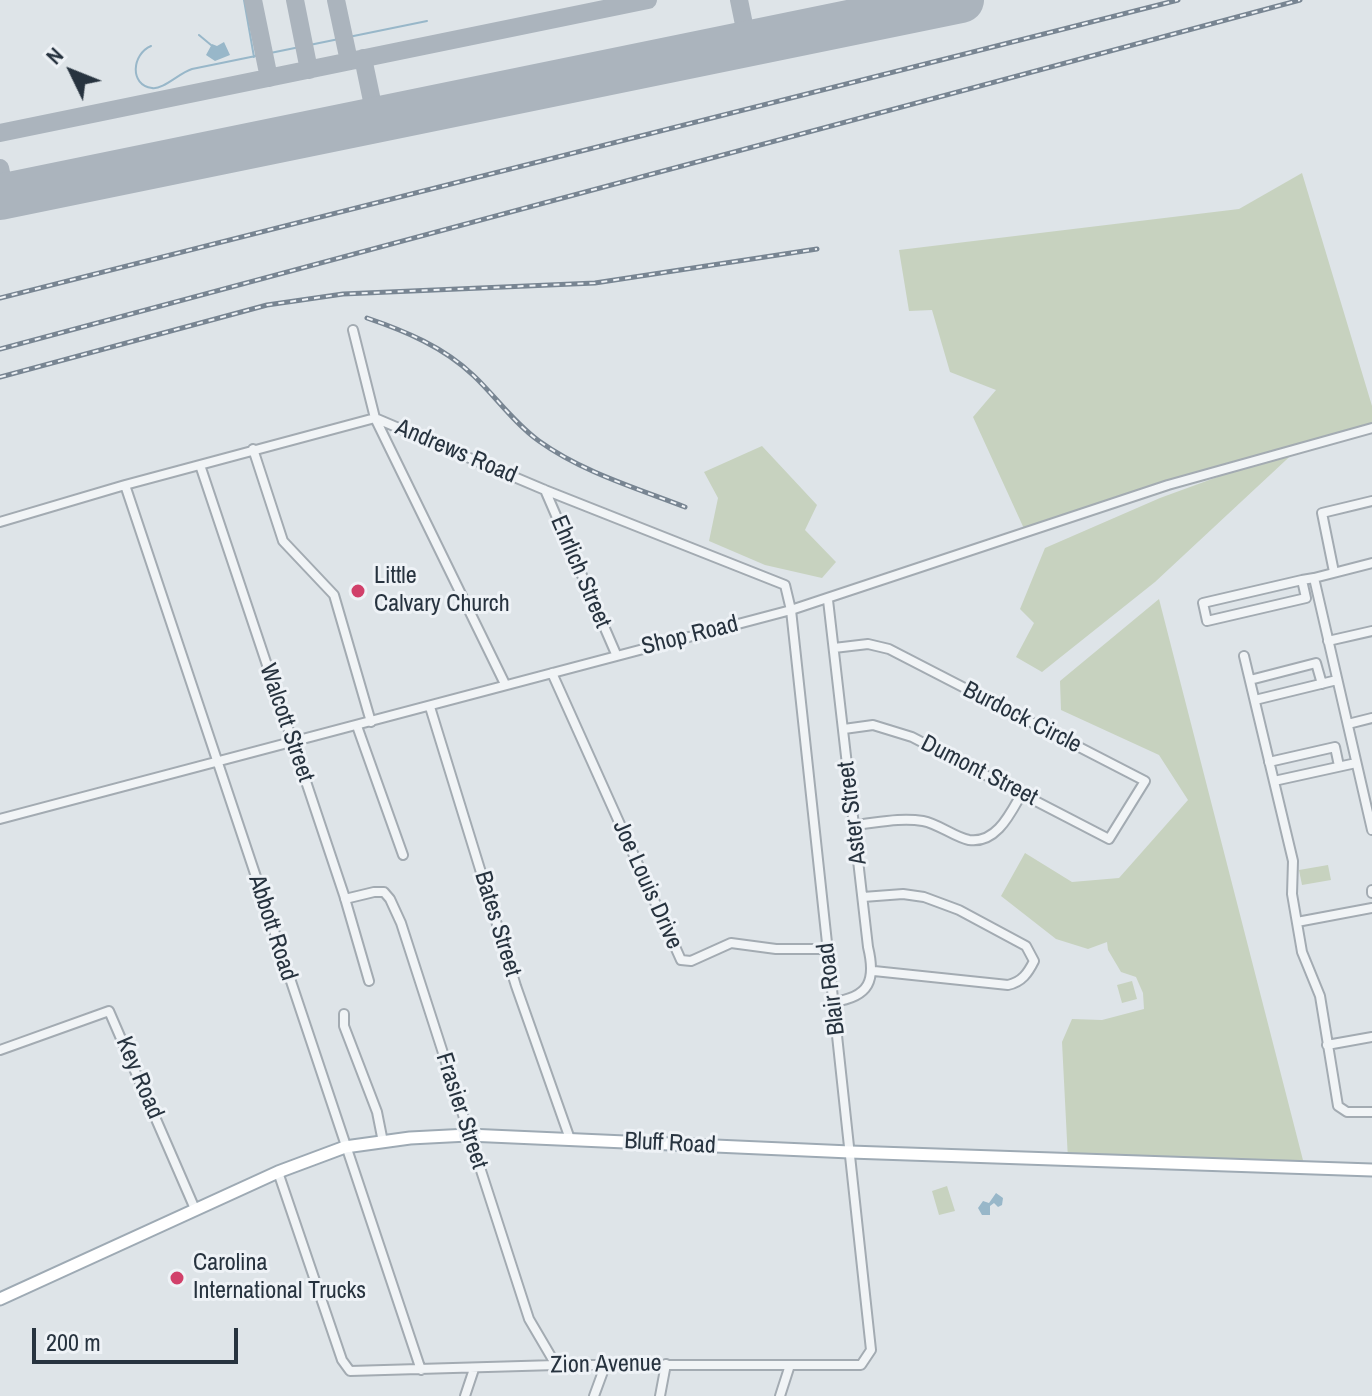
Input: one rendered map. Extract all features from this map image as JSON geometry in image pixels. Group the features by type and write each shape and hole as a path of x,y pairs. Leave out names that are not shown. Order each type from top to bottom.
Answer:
{"main road":[{"name":"Bluff Road","path":"0,1299 278,1172 345,1147 383,1142 468,1135 1372,1170"}],"street":[{"path":"353,330 375,418 505,684"},
{"name":"Andrews Road","path":"0,522 253,449 375,418 545,490 785,585 791,610"},
{"name":"Shop Road","path":"0,819 828,600 1168,485 1372,428"},
{"path":"253,449 283,541 334,595 371,722"},
{"name":"Walcott Street","path":"200,465 345,899 369,981"},
{"name":"Abbott Road","path":"125,485 421,1370"},
{"name":"Ehrlich Street","path":"545,490 616,654"},
{"path":"1334,572 1322,513 1372,501"},
{"path":"1302,580 1306,598 1207,621 1203,603 1372,563"},
{"path":"1314,578 1372,826"},
{"name":"Aster Street","path":"828,600 868,947 874,971"},
{"name":"Blair Road","path":"791,610 871,1350 861,1365"},
{"path":"1328,641 1372,631"},
{"name":"Burdock Circle","path":"834,648 868,644 889,649 1145,781 1109,839"},
{"path":"1244,656 1293,861 1292,894 1302,952 1320,996 1338,1106 1347,1112 1372,1112"},
{"path":"1250,680 1316,663 1322,684"},
{"name":"Joe Louis Drive","path":"552,673 681,960 691,961 731,943 776,949 827,949"},
{"path":"1255,700 1337,680"},
{"name":"Bates Street","path":"430,707 516,986 570,1139"},
{"path":"1348,724 1372,718"},
{"name":"Dumont Street","path":"844,729 873,725 912,737 1109,839"},
{"path":"357,726 403,855"},
{"path":"1269,762 1335,747 1339,766"},
{"path":"1274,781 1356,763"},
{"path":"854,825 903,819 924,821 968,840 985,839 998,830 1022,793"},
{"path":"1367,809 1372,799"},
{"name":"Frasier Street","path":"345,899 384,892 401,923 529,1319 556,1365"},
{"path":"833,1002 847,1000 859,993 874,971 1008,985 1018,983 1034,961 1026,946 959,910 924,897 903,894 863,897"},
{"path":"1297,922 1372,908"},
{"name":"Key Road","path":"0,1050 109,1011 195,1209"},
{"path":"344,1014 344,1026 377,1112 383,1142"},
{"path":"1327,1045 1372,1037"},
{"name":"Zion Avenue","path":"278,1172 342,1360 350,1371 556,1365 861,1365"},
{"path":"660,1396 666,1364"},
{"path":"780,1396 790,1365"},
{"path":"594,1396 605,1366"},
{"path":"465,1396 474,1369"}],"green space":[{"path":"1302,173 1372,406 1372,428 1300,447 1155,582 1042,672 1016,657 1034,623 1020,609 1045,548 1160,498 1283,453 1026,533 973,417 996,390 950,372 932,310 909,311 899,250 1239,209"},
{"path":"762,446 817,505 805,530 836,562 822,578 765,565 709,541 718,498 704,472"},
{"path":"1159,599 1305,1168 1068,1160 1062,1042 1072,1019 1102,1020 1144,1009 1143,993 1136,977 1121,972 1108,950 1107,942 1088,949 1056,939 1001,896 1025,853 1072,882 1119,878 1188,800 1159,755 1061,710 1060,681"},
{"path":"1328,865 1331,880 1302,885 1299,870"},
{"path":"1132,981 1137,999 1122,1003 1117,985"},
{"path":"947,1186 955,1211 939,1215 932,1191"}],"water":[{"path":"224,42 230,55 215,61 206,55 212,44 217,46"},
{"path":"996,1193 1003,1198 1002,1205 998,1207 994,1203 990,1206 990,1215 982,1215 978,1208 983,1201 989,1203"}],"waterway":[{"path":"244,0 254,57"},
{"path":"151,46 140,56 136,69 139,81 156,88 192,69 427,21"},
{"path":"199,35 211,45"}],"taxiway":[{"path":"253,0 269,78"},
{"path":"295,0 309,70"},
{"path":"336,0 349,61"},
{"path":"0,133 648,0"},
{"path":"739,0 748,44"},
{"path":"363,58 376,120"},
{"path":"0,168 6,196"}],"runway":[{"path":"0,197 961,0"}],"railway":[{"path":"0,298 1178,0"},
{"path":"0,349 1300,0"},
{"path":"0,377 267,305 343,294 595,283 817,249"},
{"path":"367,318 410,334 450,357 474,376 521,426 556,452 610,478 685,507"}],"place":[{"name":"Little Calvary Church","path":"358,591"},
{"name":"Carolina International Trucks","path":"177,1278"}]}
